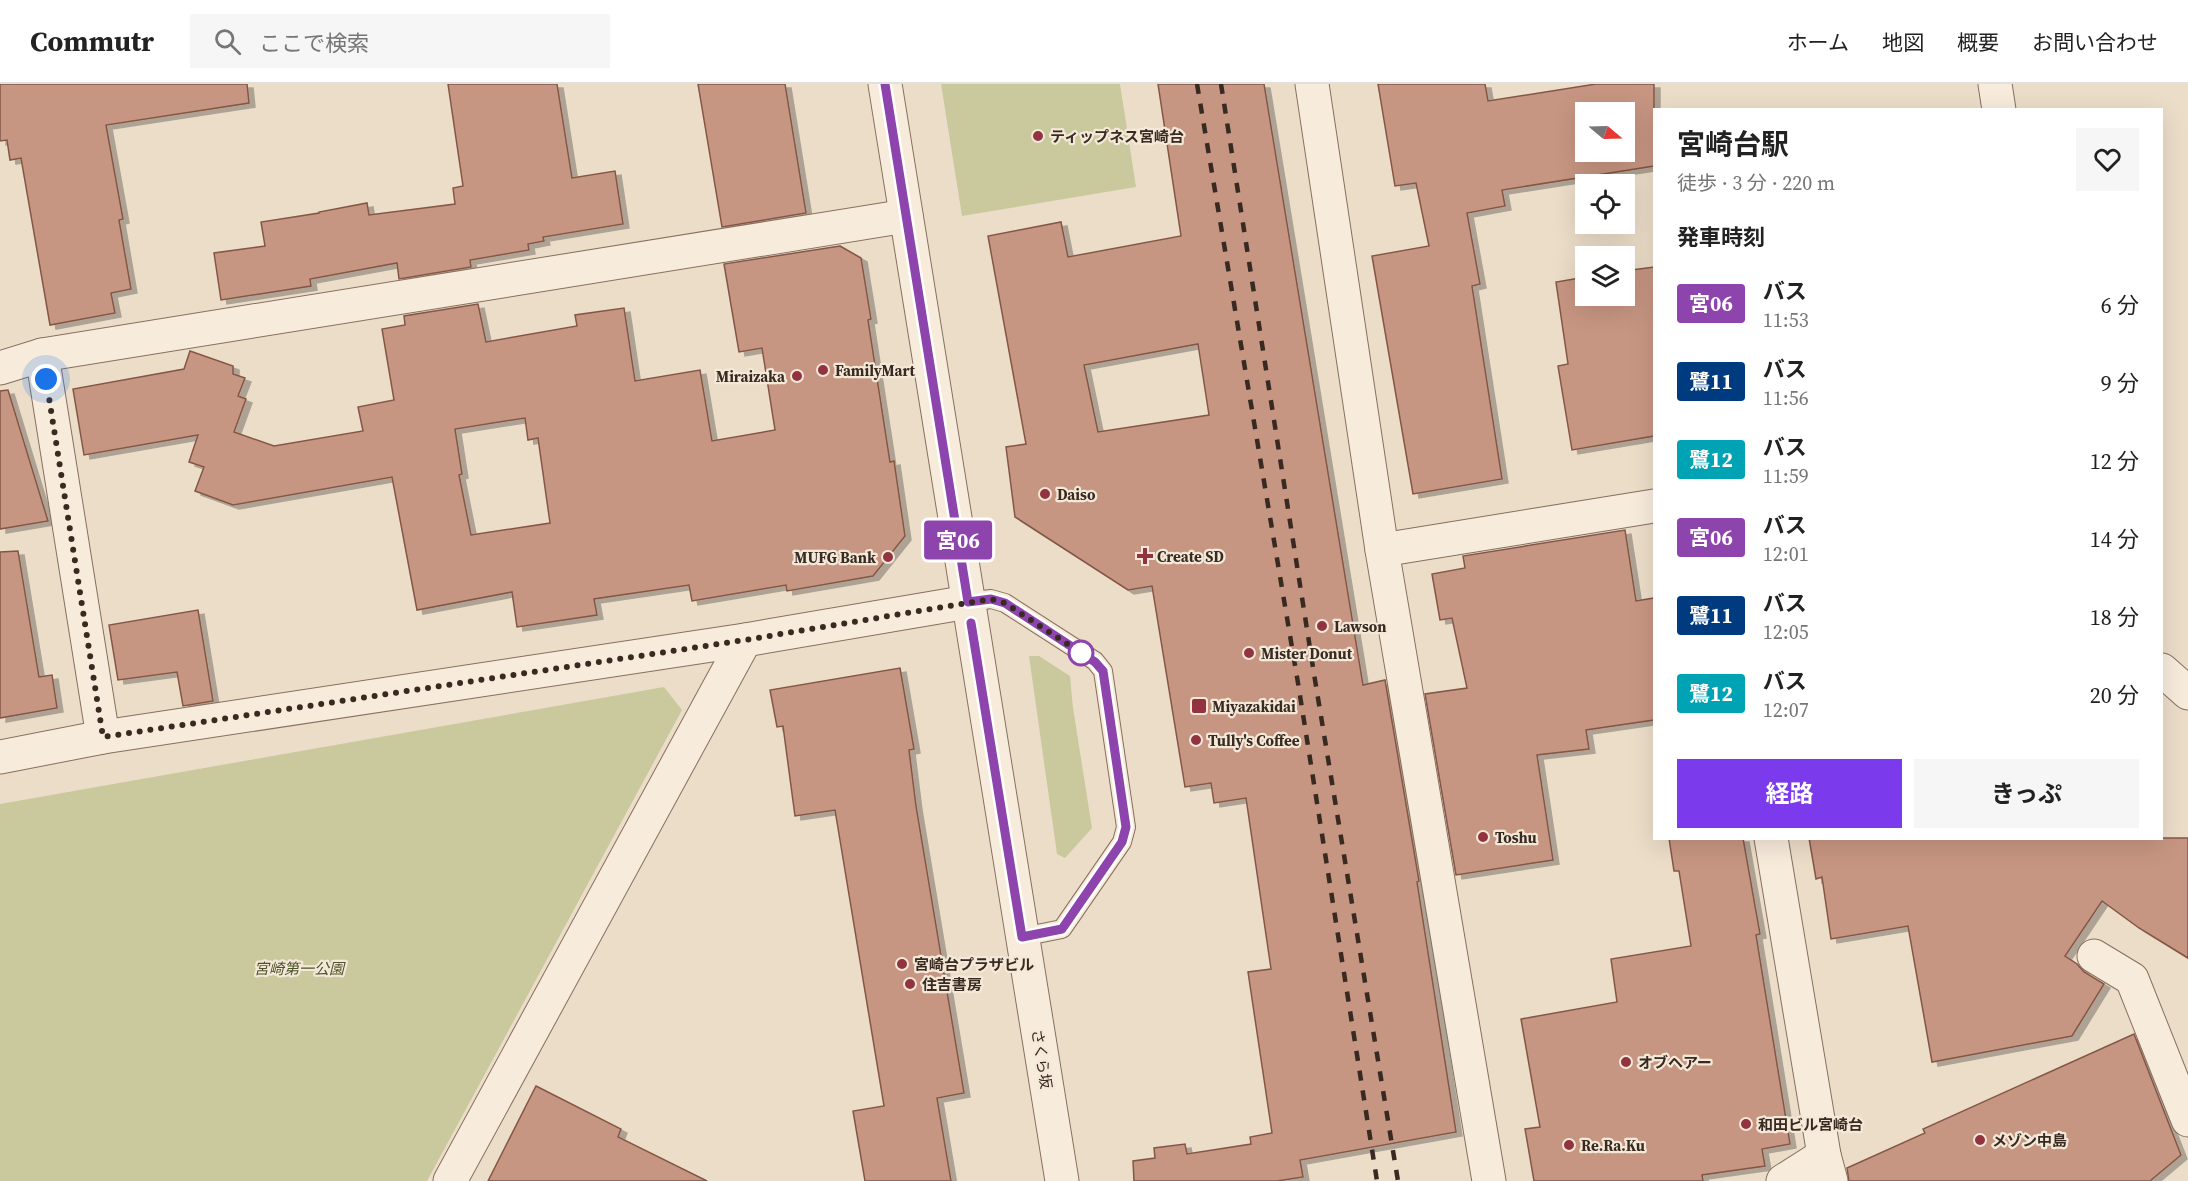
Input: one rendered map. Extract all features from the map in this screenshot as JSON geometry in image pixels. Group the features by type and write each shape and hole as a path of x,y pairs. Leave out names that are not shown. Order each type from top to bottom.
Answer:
{"street":[{"name":"さくら坂","path":"885,84 1062,1181"},
{"path":"1312,84 1382,550 1489,1181"},
{"path":"1995,84 1999,108"},
{"path":"0,368 42,355 906,216"},
{"path":"42,355 103,737"},
{"path":"1382,550 1653,506"},
{"path":"0,757 103,737 745,640 968,602"},
{"path":"450,1181 745,640"},
{"path":"2163,671 2188,693"},
{"path":"1772,840 1827,1168 1783,1181"},
{"path":"2094,956 2132,979 2188,1120"}],"lane":[{"path":"968,602 991,599 1005,603 1095,662 1103,671 1126,827 1122,842 1062,929 1022,937"}],"green space":[{"name":"ティップネス宮崎台","path":"941,84 1120,84 1136,187 962,216"},
{"path":"1029,656 1039,656 1070,676 1092,828 1065,858 1057,854"},
{"name":"宮崎第一公園","path":"664,687 682,710 427,1181 0,1181 0,804"}],"building":[{"path":"0,84 247,84 249,103 106,125 123,219 119,220 131,289 111,293 115,313 50,325 21,158 10,160 7,140 0,141"},
{"path":"448,84 557,84 572,178 615,171 623,224 543,237 544,241 528,244 529,250 470,260 471,267 399,279 397,263 310,279 311,286 221,300 214,253 265,246 261,222 367,203 369,215 455,204 453,188 463,186"},
{"path":"698,84 785,84 806,213 722,227"},
{"path":"1158,84 1264,84 1363,685 1385,680 1419,881 1417,882 1456,1132 1300,1160 1303,1177 1277,1181 1134,1181 1133,1161 1155,1158 1154,1148 1185,1144 1187,1154 1251,1144 1250,1137 1272,1133 1248,972 1271,969 1246,798 1214,803 1211,783 1185,787 1152,586 1128,590 1015,517 1006,447 1026,444 988,236 1061,222 1068,257 1181,236","holes":["1198,344 1209,415 1098,432 1084,365"]},
{"path":"1378,84 1485,84 1488,101 1596,84 1654,84 1653,166 1603,174 1575,174 1575,178 1502,190 1505,206 1467,213 1480,284 1472,286 1502,479 1413,494 1372,256 1429,246 1416,183 1395,186"},
{"path":"840,246 861,258 890,462 894,461 905,536 873,576 787,591 786,585 692,601 689,585 594,599 597,615 517,627 512,592 417,610 392,477 233,505 195,491 204,467 189,462 198,435 84,455 73,389 184,369 190,351 233,366 233,374 245,378 238,396 246,399 234,432 274,446 363,431 358,407 394,400 382,329 405,325 404,316 478,304 486,342 577,326 575,315 624,308 635,381 700,370 712,441 775,430 762,348 739,352 724,264","holes":["525,418 528,440 538,438 550,523 471,535 459,475 462,474 455,429"]},
{"path":"1653,267 1653,436 1572,450 1558,366 1568,364 1556,282 1575,279 1575,306 1635,306 1635,270"},
{"path":"8,390 48,521 0,529 0,391"},
{"path":"1625,530 1636,601 1653,598 1653,720 1586,730 1589,749 1537,755 1553,860 1456,875 1425,694 1467,688 1452,618 1440,620 1432,574 1465,568 1463,556"},
{"path":"18,551 39,677 52,675 57,708 0,718 0,552"},
{"path":"198,610 213,701 183,706 177,672 118,680 109,625"},
{"name":"宮崎台プラザビル","path":"900,668 914,749 909,750 916,806 964,1093 937,1098 951,1181 865,1181 853,1111 884,1106 835,810 795,816 783,726 777,727 770,690"},
{"path":"2163,838 2188,838 2188,958 2139,928 2102,901 2065,956 2084,972 2104,984 2072,1036 1932,1062 1908,926 1831,939 1822,877 1816,879 1809,840 2163,840"},
{"path":"1669,840 1743,840 1760,934 1756,935 1790,1144 1762,1149 1765,1166 1702,1175 1703,1181 1534,1181 1525,1129 1540,1127 1521,1019 1617,1002 1611,959 1691,946 1679,871 1674,871"},
{"path":"2134,1034 2181,1155 2150,1181 1849,1181 1847,1168 1925,1133 1923,1129"},
{"path":"536,1086 621,1129 618,1137 707,1181 488,1181"}],"railway":[{"path":"1197,84 1298,683 1377,1181"},
{"path":"1221,84 1315,680 1398,1181"}],"bus line":[{"name":"宮06","path":"885,84 968,602 991,599 1005,603 1095,662 1103,671 1126,827 1122,842 1062,929 1022,937 971,623"}],"place":[{"name":"ティップネス宮崎台","path":"1038,136"},
{"name":"FamilyMart","path":"823,370"},
{"name":"Miraizaka","path":"797,376"},
{"name":"Daiso","path":"1045,494"},
{"name":"Create SD","path":"1145,556"},
{"name":"MUFG Bank","path":"888,557"},
{"name":"Lawson","path":"1322,626"},
{"name":"Mister Donut","path":"1249,653"},
{"name":"Miyazakidai","path":"1199,706"},
{"name":"Tully's Coffee","path":"1196,740"},
{"name":"Toshu","path":"1483,837"},
{"name":"宮崎台プラザビル","path":"902,964"},
{"name":"住吉書房","path":"910,984"},
{"name":"オブヘアー","path":"1626,1062"},
{"name":"和田ビル宮崎台","path":"1746,1124"},
{"name":"メゾン中島","path":"1980,1140"},
{"name":"Re.Ra.Ku","path":"1569,1145"}],"route":[{"path":"46,379 103,737 745,640 991,599 1005,603 1081,653"}]}
